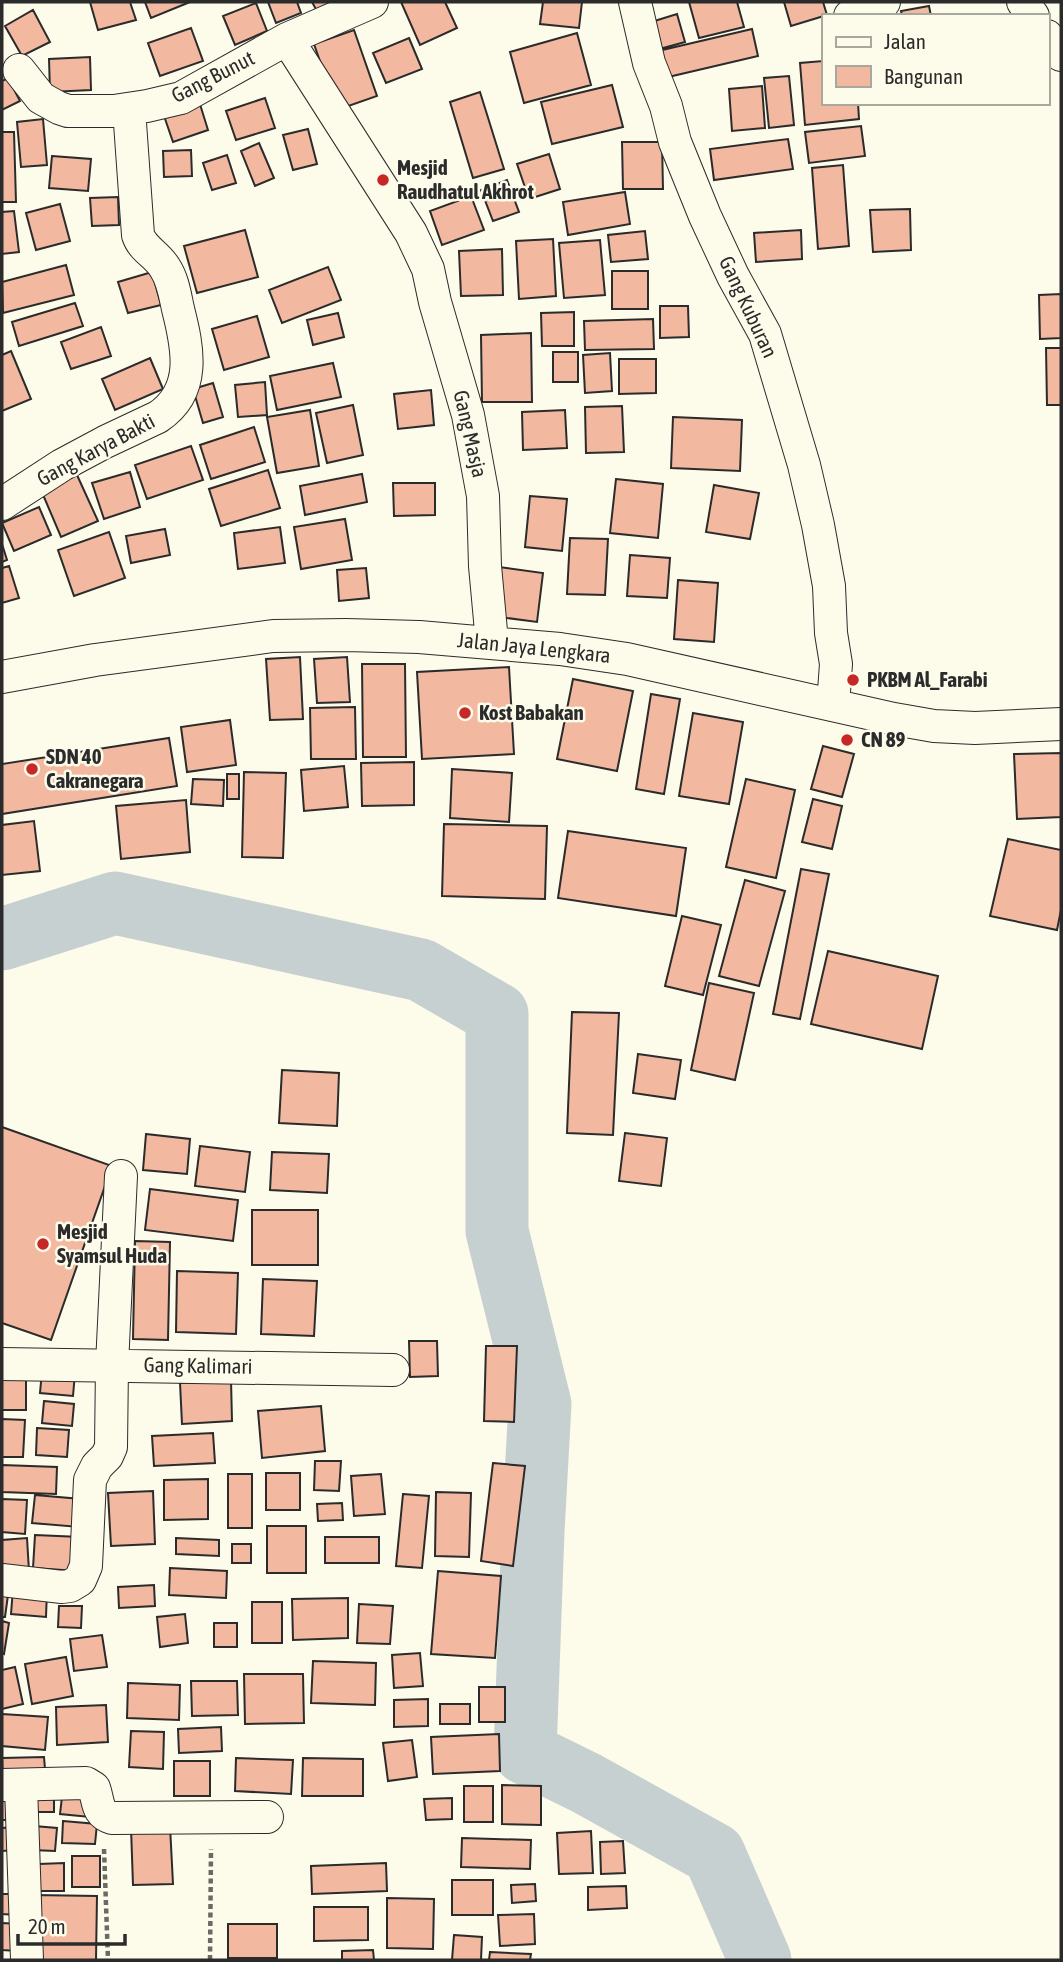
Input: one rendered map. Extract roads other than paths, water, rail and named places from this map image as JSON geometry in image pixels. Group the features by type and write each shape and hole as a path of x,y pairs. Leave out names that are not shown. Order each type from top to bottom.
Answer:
{"street":[{"name":"Gang Bunut","path":"19,70 41,97 58,108 79,112 148,106 181,97 287,39 372,2"},
{"name":"Gang Kuburan","path":"635,2 649,63 666,106 676,142 705,216 733,276 765,334 804,465 829,586 831,633 836,664 833,705"},
{"path":"855,14 884,2"},
{"name":"Gang Masja","path":"287,39 411,233 428,269 468,415 484,496 485,566 492,642"},
{"path":"1049,39 1061,55"},
{"name":"Gang Karya Bakti","path":"2,504 62,464 158,418 178,398 185,381 187,342 172,282 165,268 143,246 138,234 129,109"},
{"name":"Jalan Jaya Lengkara","path":"2,677 273,636 407,636 560,649 627,659 934,726 975,728 1061,724"},
{"path":"2,1580 62,1587 77,1582 86,1566 90,1480 99,1461 107,1456 111,1447 121,1176"},
{"name":"Gang Kalimari","path":"2,1364 393,1370"},
{"path":"27,1960 11,1785 86,1783 95,1790 97,1805 103,1813 112,1818 267,1817"}],"waterway":[{"path":"2,939 115,903 421,970 497,1014 497,1231 540,1404 525,1753 586,1783 714,1854 760,1960"}],"place":[{"name":"Mesjid Raudhatul Akhrot","path":"383,180"},
{"name":"PKBM Al_Farabi","path":"853,680"},
{"name":"Kost Babakan","path":"465,713"},
{"name":"CN 89","path":"847,740"},
{"name":"SDN 40 Cakranegara","path":"32,769"},
{"name":"Mesjid Syamsul Huda","path":"43,1244"}]}
